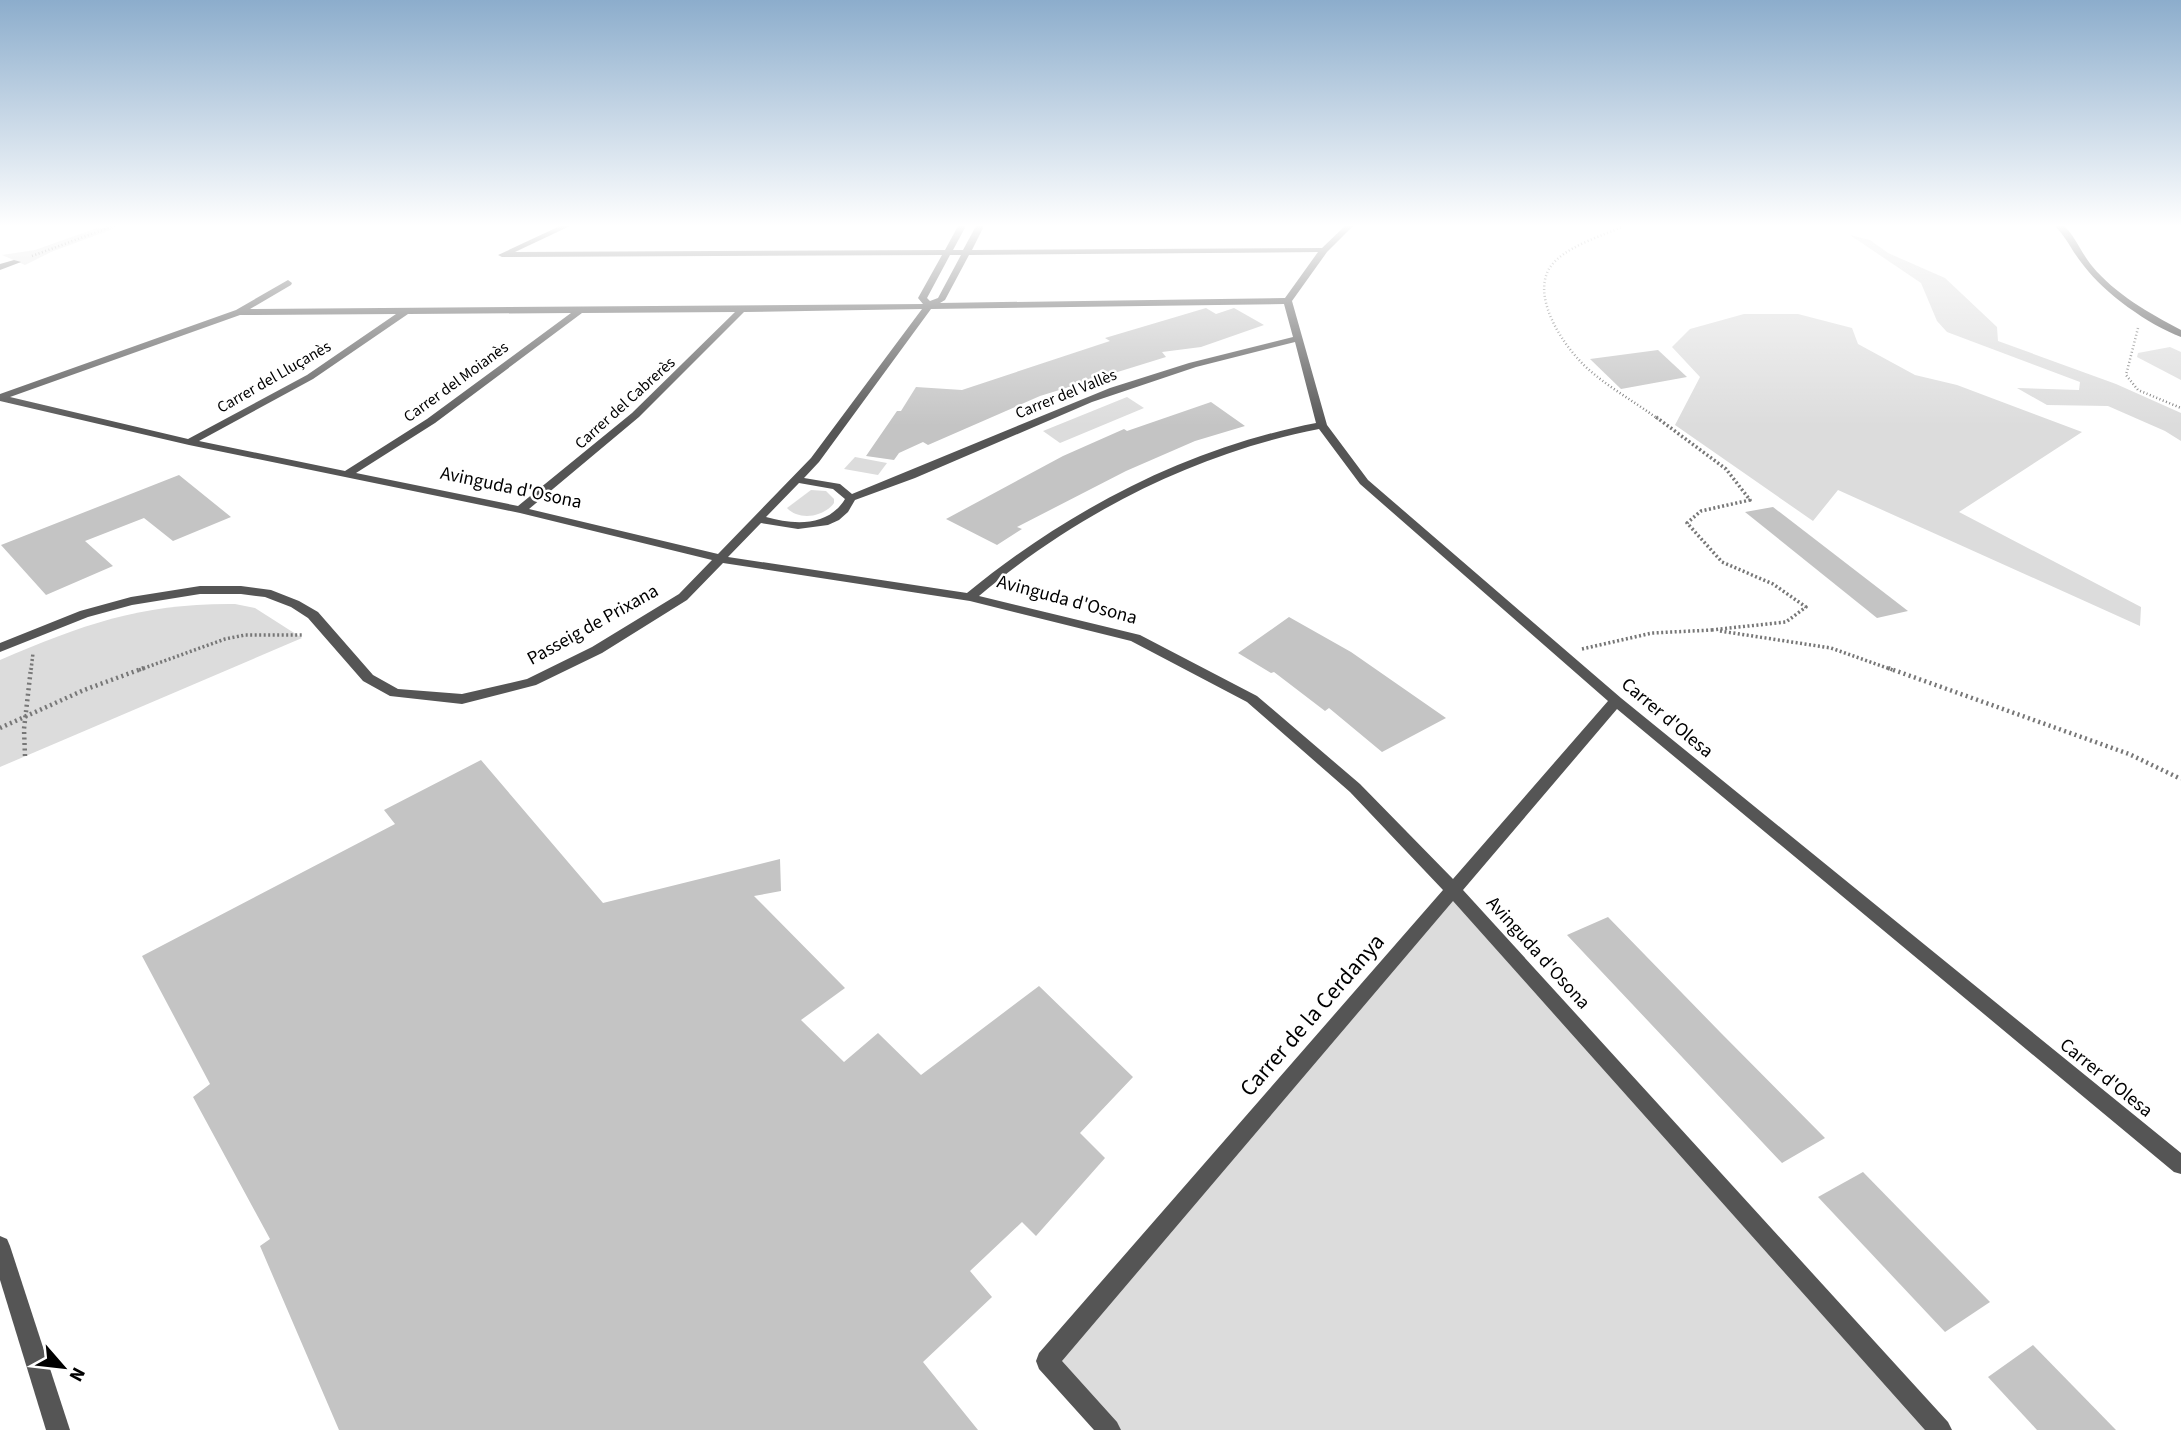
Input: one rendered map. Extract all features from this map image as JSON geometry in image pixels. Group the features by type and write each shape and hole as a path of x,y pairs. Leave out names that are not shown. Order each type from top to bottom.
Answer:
{"street":[{"path":"0,398 239,312 272,293"},
{"path":"925,293 922,298 929,305"},
{"path":"759,519 772,524 812,525 838,516 847,509 851,498 836,486 797,480 929,305 941,300 945,293"},
{"path":"239,312 742,309 1288,301 1294,293"},
{"path":"2120,293 2181,334"},
{"name":"Carrer d'Olesa","path":"1288,301 1322,425 1364,482 1616,701 2181,1165"},
{"name":"Carrer del Cabrerès","path":"520,510 582,463 641,413 700,356 742,309"},
{"name":"Carrer del Lluçanès","path":"189,442 310,377 407,310"},
{"name":"Carrer del Moianès","path":"346,475 431,421 580,310"},
{"name":"Carrer del Vallès","path":"851,498 904,480 1085,401 1237,352 1299,338"},
{"name":"Avinguda d'Osona","path":"0,398 189,442 520,510 720,558 970,597 1135,638 1252,699 1355,788 1453,890 1940,1430"},
{"path":"970,597 999,570 1074,522 1152,481 1285,430 1322,425"},
{"name":"Passeig de Prixana","path":"0,649 84,614 131,601 200,590 241,590 267,593 295,604 313,615 368,678 382,687 408,696 462,699 531,682 597,650 683,597 797,480"},
{"name":"Carrer de la Cerdanya","path":"1109,1430 1046,1362 1616,701"},
{"path":"0,1246 58,1430"}],"path":[{"path":"1544,293 1551,318 1580,361 1726,469 1750,500 1702,511 1686,523 1722,562 1773,584 1806,607 1786,622 1652,633 1561,653"},
{"path":"2154,318 2138,328 2126,375 2138,390 2181,408"},
{"path":"1711,629 1831,648 2129,754 2181,779"},
{"path":"0,728 84,690 225,639 245,635 303,635"},
{"path":"25,756 25,716 34,642"}],"shaded area":[{"path":"1925,293 1961,293 1997,327 1998,341 2116,384 2181,413 2181,441 2108,406 2047,405 2017,388 2079,390 2080,382 1947,332 1937,321"},
{"path":"1744,314 1798,314 1852,328 1858,344 1915,375 1957,385 2082,432 1959,512 2141,607 2140,626 1838,490 1813,521 1675,425 1700,377 1672,347 1690,329"},
{"path":"2170,347 2181,352 2181,380 2137,357 2138,353"},
{"path":"1127,397 1144,408 1060,443 1043,431"},
{"path":"855,457 887,463 878,475 844,469"},
{"path":"811,490 826,491 834,499 834,503 824,512 811,516 798,515 787,508"},
{"path":"235,604 255,608 302,638 0,767 0,660 59,636 114,618 171,607"},
{"path":"1449,888 1940,1430 1109,1430 1047,1361"}],"building":[{"path":"1206,308 1216,314 1234,308 1264,325 1201,347 1162,352 1166,357 1040,396 928,445 923,442 899,453 894,460 866,456 916,387 962,390 1110,341 1105,338"},
{"path":"1658,350 1687,377 1621,389 1590,359"},
{"path":"1211,402 1245,426 1195,441 1126,471 1017,527 1022,529 997,545 946,519 1063,456 1124,429 1127,431"},
{"path":"179,475 231,517 173,541 144,518 85,541 113,566 46,595 1,545"},
{"path":"1773,507 1908,611 1877,618 1745,512"},
{"path":"1289,617 1351,652 1446,718 1382,752 1329,708 1325,711 1274,672 1271,673 1238,653"},
{"path":"481,760 603,903 780,859 781,891 754,896 845,988 801,1020 844,1062 878,1033 921,1075 1039,986 1133,1077 1080,1133 1105,1158 1036,1236 1022,1222 970,1271 992,1297 923,1362 978,1430 339,1430 260,1246 270,1239 193,1097 210,1084 142,956 395,824 384,810"},
{"path":"1608,917 1825,1138 1782,1163 1567,935"},
{"path":"1863,1172 1990,1302 1945,1332 1818,1197"},
{"path":"2033,1345 2116,1430 2037,1430 1988,1377"}]}
